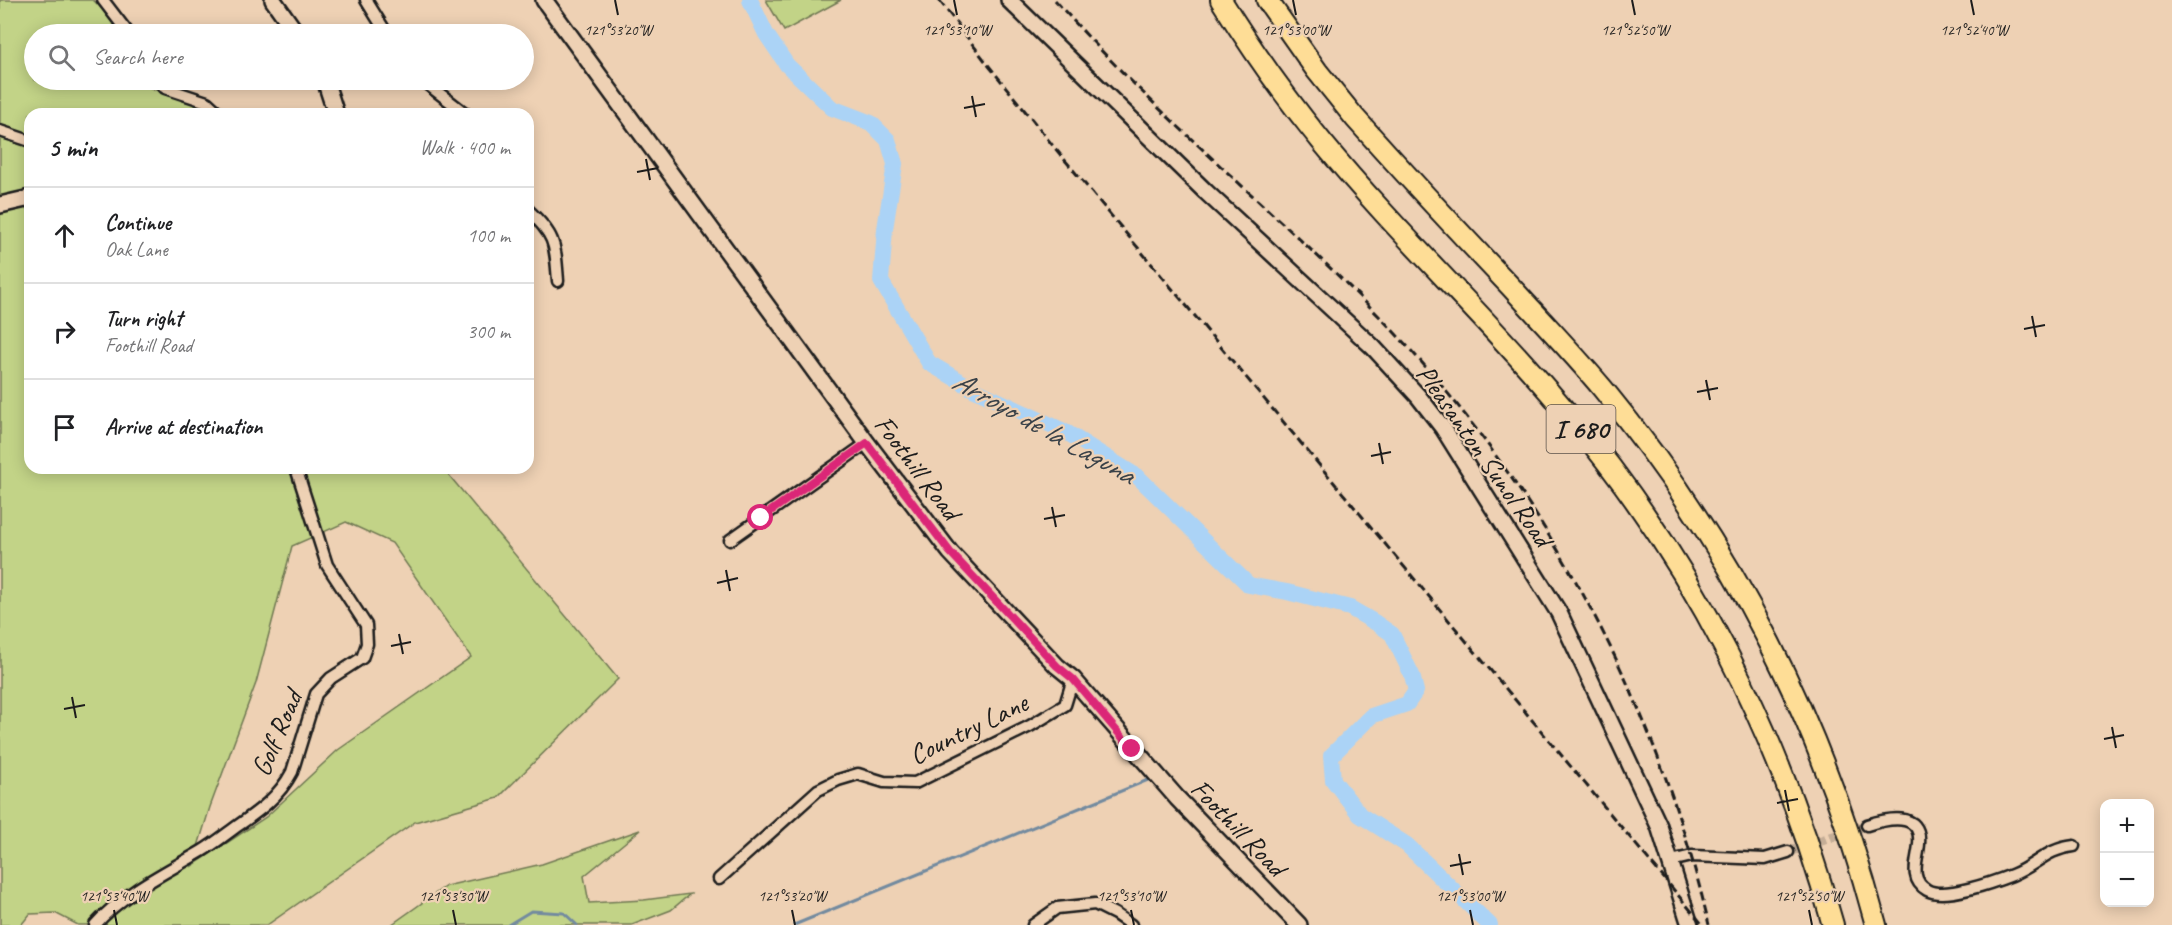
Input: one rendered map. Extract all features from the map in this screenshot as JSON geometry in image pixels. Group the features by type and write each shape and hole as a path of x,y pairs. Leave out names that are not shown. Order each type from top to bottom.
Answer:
{"highway":[{"name":"I 680","path":"1221,0 1278,86 1323,144 1570,415 1653,527 1690,585 1751,699 1778,758 1802,821 1833,925"},
{"name":"I 680","path":"1267,0 1317,71 1355,118 1602,388 1656,458 1707,531 1756,615 1816,742 1842,808 1876,925"}],"street":[{"path":"103,0 121,24"},
{"path":"273,0 290,24"},
{"path":"366,0 381,24"},
{"name":"Foothill Road","path":"544,0 867,443 950,552 1057,666 1073,679 1177,798 1299,925"},
{"name":"Pleasanton Sunol Road","path":"1009,0 1206,192 1373,347 1418,396 1466,463 1559,613 1659,826 1690,925"},
{"path":"171,90 207,102 214,108"},
{"path":"328,90 334,108"},
{"path":"435,90 458,108"},
{"path":"0,131 24,139"},
{"path":"0,205 24,199"},
{"path":"534,216 545,226 556,248 558,280"},
{"path":"730,540 867,443"},
{"name":"Golf Road","path":"95,925 132,892 204,849 269,804 286,784 292,772 316,694 331,678 362,658 367,644 366,626 327,565 298,474"},
{"name":"Country Lane","path":"719,879 818,790 838,780 858,774 884,782 915,783 1030,726 1065,705 1073,679"},
{"path":"1867,825 1900,819 1910,822 1916,829 1920,842 1915,872 1927,890 1940,893 1958,891 2012,874 2031,865 2048,852 2061,847 2074,846"},
{"path":"1671,861 1692,856 1765,859 1788,852"},
{"path":"1033,925 1057,908 1095,904 1131,925"}],"green space":[{"path":"0,0 93,0 115,24 24,24 24,90 155,90 198,104 202,108 24,108 24,474 448,474 618,679 498,798 415,822 267,925 78,925 55,913 30,914 21,925 0,925","holes":["346,522 392,543 471,657 338,750 266,817 192,866 210,807 256,683 292,546"]},
{"path":"766,0 841,0 784,31"},
{"path":"640,830 584,876 589,903 644,900 690,894 671,910 632,925 391,925 446,886 542,864"}],"waterway":[{"name":"Arroyo de la Laguna","path":"750,0 766,34 787,65 832,108 871,123 888,140 895,164 885,229 881,281 929,363 975,390 1066,432 1138,477 1249,585 1350,608 1392,634 1412,675 1416,691 1407,704 1371,716 1331,756 1333,780 1360,815 1407,845 1490,925"},
{"path":"794,925 1148,780"},
{"path":"508,925 531,911 564,913 577,925"}],"tunnel":[{"path":"1788,852 1867,825"}],"railway":[{"path":"939,0 1054,147 1703,925"},
{"path":"1055,0 1091,40 1167,116 1362,299 1424,365 1481,435 1533,510 1579,588 1621,669 1656,752 1686,838 1709,925"}],"route":[{"path":"761,518 867,443 950,552 1057,666 1073,679 1132,749"}]}
